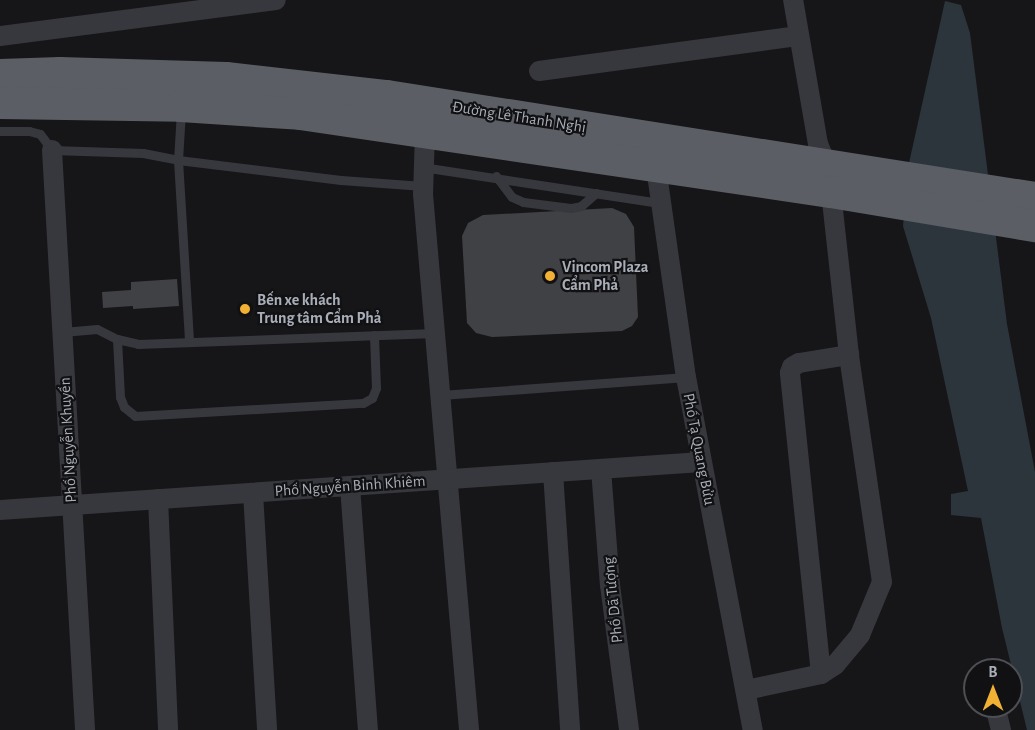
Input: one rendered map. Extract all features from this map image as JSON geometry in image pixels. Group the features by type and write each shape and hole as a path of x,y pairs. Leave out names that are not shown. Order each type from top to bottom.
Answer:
{"highway":[{"name":"Đường Lê Thanh Nghị","path":"0,75 60,73 180,91 300,114 656,167 829,179"},
{"name":"Đường Lê Thanh Nghị","path":"0,103 180,91 226,78 387,96 829,179 896,190 1014,204 1035,226"}],"street":[{"path":"0,36 276,0"},
{"path":"746,690 821,674 835,665 860,635 882,582 849,355 829,179 818,144 793,0"},
{"path":"539,71 799,36"},
{"path":"425,132 423,177 469,730"},
{"name":"Phố Nguyễn Khuyến","path":"52,150 85,730"},
{"name":"Phố Tạ Quang Bửu","path":"656,167 686,377 753,730"},
{"path":"821,674 790,373 792,367 799,363 849,355"},
{"name":"Phố Nguyễn Bỉnh Khiêm","path":"0,510 701,462"},
{"name":"Phố Dã Tượng","path":"601,469 610,585 629,730"},
{"path":"553,472 570,730"},
{"path":"350,486 368,730"},
{"path":"253,493 267,730"},
{"path":"158,499 168,730"}],"lane":[{"path":"180,91 178,160 189,342"},
{"path":"0,131 29,131 40,134 52,150 143,153 178,160 341,180 496,176 661,203"},
{"path":"496,176 512,197 523,202 571,208 581,206 596,193"},
{"path":"63,332 97,329 117,339 138,344 436,333"},
{"path":"117,339 120,397 124,407 135,416 363,403 372,398 376,388 374,335"},
{"path":"441,395 686,377"}],"shaded area":[{"path":"945,1 961,5 970,33 1007,324 1035,472 1035,730 1027,730 1023,714 1023,658 1009,658 981,518 951,515 951,494 968,491 931,318 903,226 909,163"}],"building":[{"name":"Vincom Plaza Cẩm Phả","path":"612,208 626,214 634,227 638,317 632,326 622,331 492,337 476,333 467,323 462,236 468,223 483,215"},
{"path":"177,279 179,306 103,308 102,292 131,290 131,282"}],"place":[{"name":"Vincom Plaza Cẩm Phả","path":"550,276"},
{"name":"Bến xe khách Trung tâm Cẩm Phả","path":"245,309"}]}
